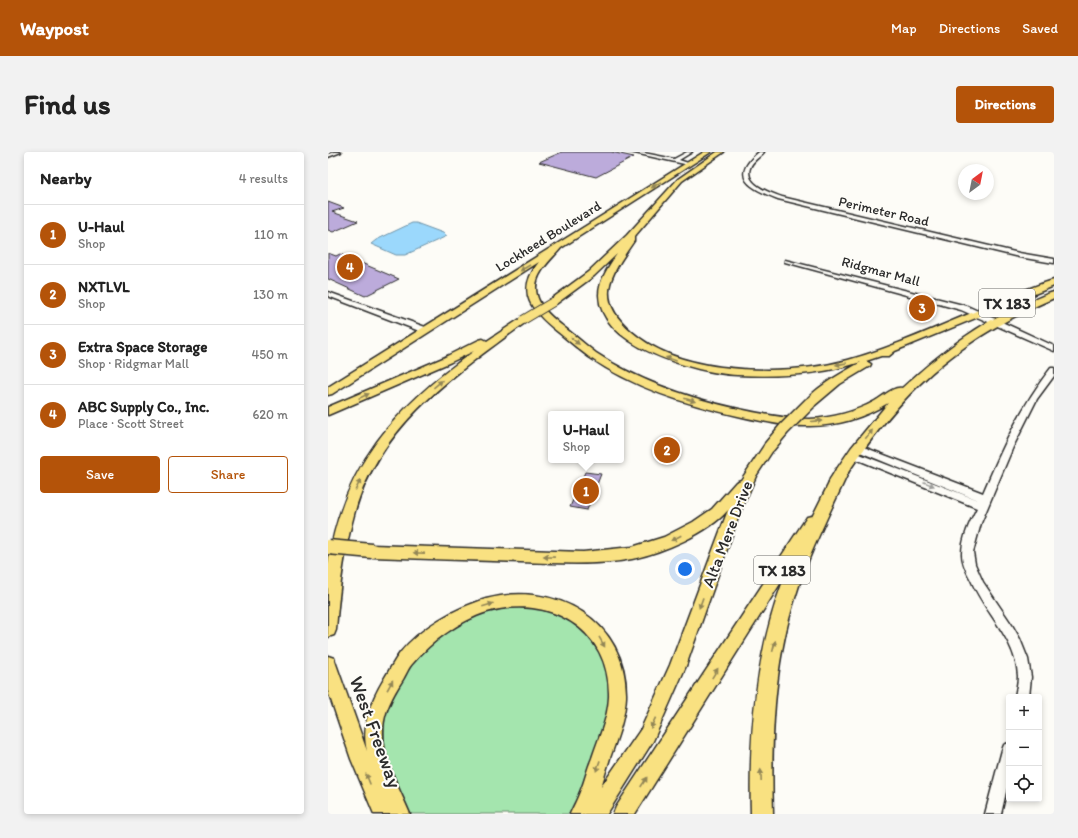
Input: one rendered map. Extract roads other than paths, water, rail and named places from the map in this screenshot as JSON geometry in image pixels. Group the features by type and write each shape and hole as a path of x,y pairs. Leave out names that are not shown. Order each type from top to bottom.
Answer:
{"highway":[{"path":"762,814 760,769 763,721 771,655 786,598 795,574 841,473"}],"main road":[{"name":"Lockheed Boulevard","path":"403,344 708,152"},
{"path":"328,411 447,360 523,320 553,302 591,274 630,237 646,216 681,179 721,152"},
{"path":"681,179 679,176 692,166 687,165"},
{"path":"630,237 630,241 605,284 605,304 614,322 622,330 655,353 691,365 712,369 734,372 780,372 847,363 891,349"},
{"path":"558,247 533,277 532,294 537,307 552,323 598,359 631,378 657,389 700,403 750,415 800,422 818,422 856,415 872,409 914,382"},
{"name":"Alta Mere Drive","path":"595,814 647,735 678,666 732,515 750,475 769,447 784,429 825,389 842,377 891,349 1054,283"},
{"name":"TX 183","path":"623,814 788,561 841,473 887,411 914,382 954,348 1020,309 1054,295"},
{"path":"328,630 334,570 344,522 351,499 377,449 400,419 414,405 447,376 523,320"},
{"path":"328,383 346,376 403,344"},
{"path":"328,392 403,344"},
{"path":"328,547 372,551 583,558 632,553 669,541 698,526 717,513 750,475"},
{"path":"400,814 375,751 374,729 380,704 408,656 436,631 465,614 487,604 509,600 533,600 555,605 568,610 590,625 599,636 612,658 617,688 616,709 611,732 580,814"},
{"name":"West Freeway","path":"328,664 352,740 384,814"}],"street":[{"path":"328,156 339,152"},
{"path":"632,152 687,165"},
{"path":"675,161 690,152"},
{"name":"Perimeter Road","path":"762,152 751,160 746,170 746,174 752,184 774,196 1019,255 1054,261"},
{"path":"661,159 687,165"},
{"name":"Ridgmar Mall","path":"787,261 964,308 994,323 1054,349"},
{"path":"328,294 425,330"},
{"path":"1022,694 1025,678 1020,654 1008,629 978,583 969,560 968,552 969,544 1012,436 1038,390 1054,370"},
{"path":"856,452 985,502"},
{"path":"993,814 1006,762"}],"water":[{"path":"412,223 416,223 443,233 447,236 405,255 396,255 371,244 376,240"}],"place":[{"name":"ABC Supply Co., Inc.","path":"350,267"},
{"name":"Extra Space Storage","path":"922,308"},
{"name":"NXTLVL","path":"667,450"},
{"name":"U-Haul","path":"586,491"}]}
